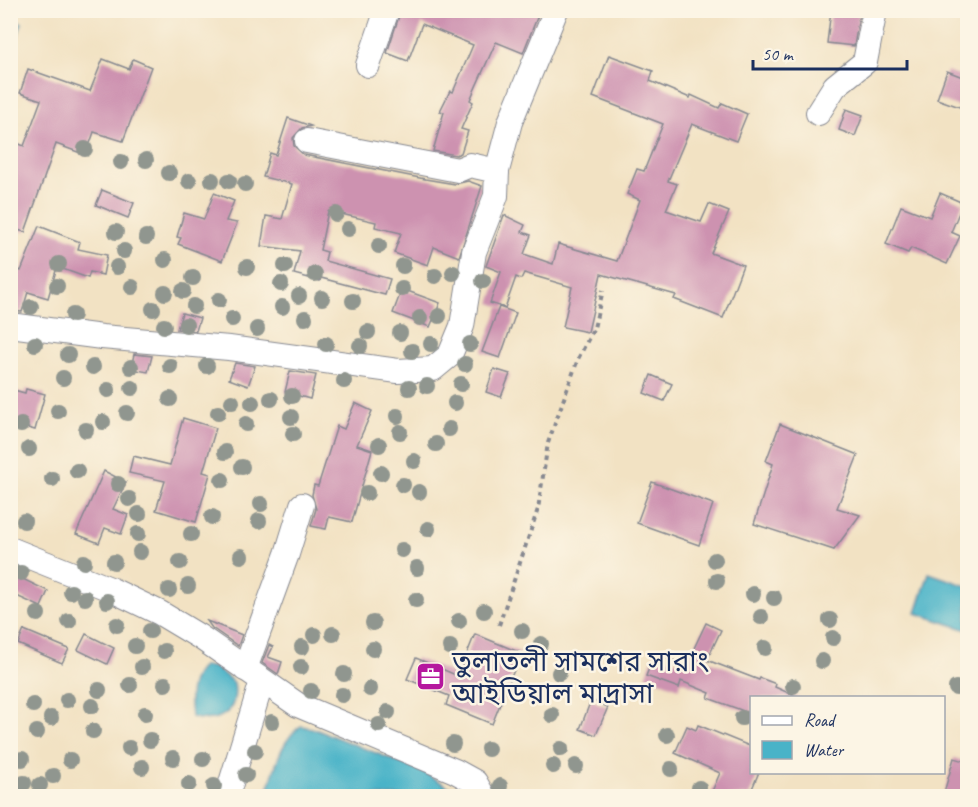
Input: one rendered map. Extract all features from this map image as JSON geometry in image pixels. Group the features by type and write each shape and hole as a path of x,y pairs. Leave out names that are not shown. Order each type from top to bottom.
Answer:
{"street":[{"path":"368,65 387,10"},
{"path":"10,325 102,338 241,349 398,371 433,369 450,355 462,326 474,252 496,196 497,171 510,122 556,10"},
{"path":"818,113 835,86 865,62 875,10"},
{"path":"307,141 458,170 470,165 497,171"},
{"path":"227,796 254,675 302,505"},
{"path":"10,549 111,589 160,613 200,637 298,705 455,771 475,782 483,796"}],"path":[{"path":"499,625 538,509 548,443 578,359 594,328 603,290"}],"water":[{"path":"10,19 22,23 11,55"},
{"path":"929,573 967,586 967,630 916,613"},
{"path":"204,666 216,668 234,683 235,693 230,709 218,718 191,717 192,683"},
{"path":"301,726 312,728 422,771 464,796 266,796 282,749 287,740"}],"building":[{"path":"401,10 540,10 523,53 496,42 470,100 473,102 461,129 468,131 461,153 456,155 433,151 444,112 440,111 450,91 453,92 473,45 422,24 408,61 387,53"},
{"path":"831,10 860,10 854,46 827,43"},
{"path":"609,55 653,71 650,81 690,98 691,95 719,108 722,103 747,114 736,141 692,124 668,181 677,184 666,210 701,222 709,204 729,212 711,253 743,265 723,318 674,299 676,295 601,274 588,332 563,327 572,287 524,273 521,279 516,277 505,308 490,303 501,272 486,266 504,215 525,225 522,232 531,235 524,254 553,264 558,244 617,261 640,200 627,194 637,169 644,171 663,124 593,97"},
{"path":"103,59 129,69 133,59 151,67 123,141 94,132 86,155 56,144 25,232 10,228 10,140 24,146 41,100 20,93 28,69 90,91"},
{"path":"947,71 968,79 968,110 937,99"},
{"path":"846,109 863,115 855,136 839,130"},
{"path":"288,118 311,126 302,128 293,138 294,146 304,155 425,179 455,184 468,181 482,186 459,257 434,247 428,265 394,253 401,233 375,227 376,222 328,211 320,250 327,252 325,261 390,279 385,295 321,278 320,281 294,274 300,251 261,246 266,216 282,219 292,184 263,177 270,153 276,155"},
{"path":"102,190 134,203 128,218 96,205"},
{"path":"214,193 234,201 226,221 237,223 222,261 178,244 181,238 177,237 184,213 204,219"},
{"path":"940,193 963,203 951,232 960,236 947,264 911,248 908,253 886,244 901,206 930,217"},
{"path":"39,226 80,242 78,249 107,255 103,275 90,272 88,278 57,267 48,298 28,292 22,312 10,311 10,294"},
{"path":"402,289 440,303 430,327 393,313"},
{"path":"499,307 516,313 500,358 482,352"},
{"path":"182,313 200,318 196,331 177,329"},
{"path":"134,354 152,356 148,372 131,369"},
{"path":"235,363 255,366 248,386 229,379"},
{"path":"494,369 510,374 501,397 486,392"},
{"path":"290,371 316,375 310,399 285,392"},
{"path":"651,375 672,384 664,401 644,393"},
{"path":"10,389 25,393 26,389 45,394 35,430 10,423"},
{"path":"355,403 372,411 357,445 372,450 352,522 329,517 326,529 311,526 316,509 312,495 314,485 318,486 337,426 344,429"},
{"path":"183,418 216,428 203,472 210,474 196,522 156,510 165,481 129,473 133,456 170,465"},
{"path":"780,424 858,455 837,508 860,515 834,550 754,524 773,464 766,461"},
{"path":"104,471 126,482 113,509 128,515 121,534 105,528 99,543 76,534"},
{"path":"652,482 713,504 699,545 637,523"},
{"path":"10,573 48,591 41,607 10,593"},
{"path":"207,621 242,635 238,646 212,628"},
{"path":"706,623 721,630 707,660 759,680 760,678 776,684 775,687 795,696 750,696 750,713 708,698 710,693 681,681 679,688 646,676 655,653 686,665"},
{"path":"24,630 69,649 62,663 18,644"},
{"path":"86,634 114,648 107,664 78,650"},
{"path":"475,634 521,653 492,724 446,705 449,696 407,679 416,658 458,676"},
{"path":"269,645 273,647 268,657 282,662 278,674 262,663"},
{"path":"591,700 608,707 596,735 580,729"},
{"path":"698,725 750,746 750,774 758,774 749,796 710,796 720,773 675,753 687,726 696,730"},
{"path":"954,758 968,762 968,796 943,796"}],"place":[{"name":"তুলাতলী সামশের সারাং আইডিয়াল মাদ্রাসা","path":"431,677"}]}
